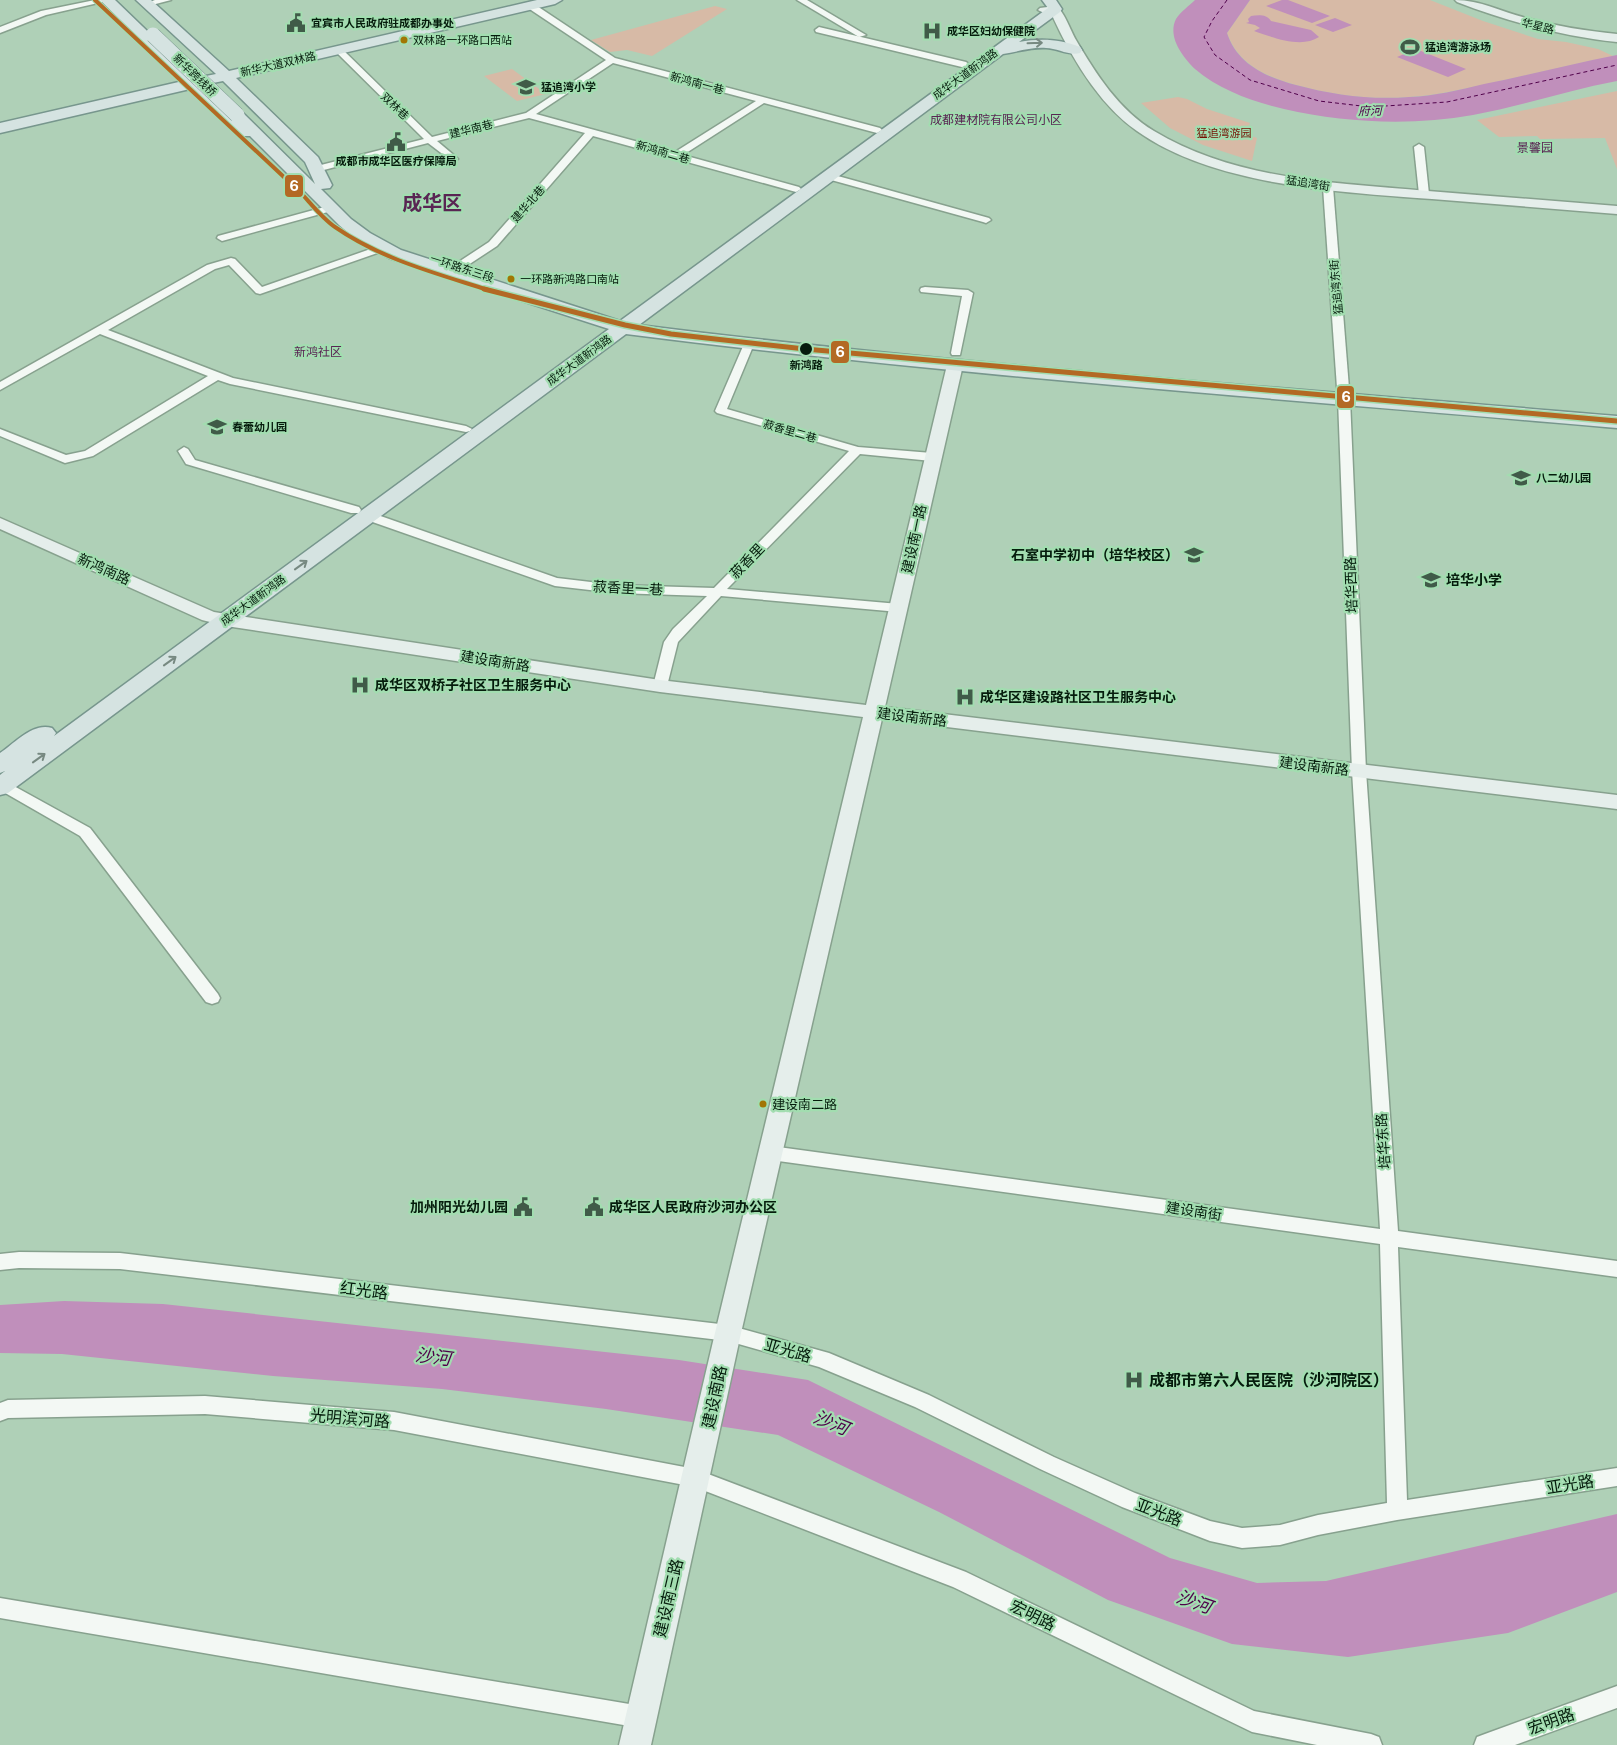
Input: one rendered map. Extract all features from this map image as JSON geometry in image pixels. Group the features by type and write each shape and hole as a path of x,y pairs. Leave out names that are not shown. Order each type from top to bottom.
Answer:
{"main road":[{"path":"107,0 276,164 319,187"},
{"path":"116,0 159,33"},
{"path":"133,0 159,33"},
{"name":"新华大道双林路","path":"0,128 223,73 528,3 555,0"},
{"path":"146,2 223,73 312,160 316,169 319,187"},
{"name":"新华大道双林路","path":"223,73 338,50 528,3"},
{"name":"成华大道新鸿路","path":"361,513 466,429 620,323 827,176 994,53 1049,10"},
{"name":"成华大道新鸿路","path":"2,786 217,618 620,323 796,189 966,65 1049,10"},
{"name":"新华跨线桥","path":"159,33 319,187"},
{"path":"994,53 1024,44 1035,43 1062,44 1075,50"},
{"name":"新华大道双林路","path":"0,120 190,81"},
{"name":"一环路东三段","path":"319,187 332,208 355,230 382,248 420,263 620,323"},
{"name":"一环路东三段","path":"319,187 375,233 406,249 620,323"},
{"path":"620,323 749,344 955,359 1344,393 1617,422"},
{"path":"620,323 792,339 955,359"},
{"path":"1344,393 1617,411"},
{"name":"成华大道新鸿路","path":"0,765 217,618"}],"street":[{"path":"0,30 44,13 107,0"},
{"path":"146,2 167,0"},
{"path":"801,0 877,44"},
{"name":"华星路","path":"1461,0 1496,14 1543,28 1617,38"},
{"name":"新鸿南一巷","path":"528,3 612,60 877,130"},
{"name":"猛追湾街","path":"1049,10 1113,102 1128,118 1168,144 1227,166 1265,176 1328,187 1617,210"},
{"path":"819,30 966,65"},
{"name":"双林巷","path":"338,50 453,160"},
{"name":"建华南巷","path":"316,169 530,115 612,60"},
{"path":"677,156 763,100"},
{"name":"新鸿南二巷","path":"530,115 796,189"},
{"name":"建华北巷","path":"458,267 493,244 591,132"},
{"path":"1419,147 1424,194"},
{"path":"827,176 986,220"},
{"name":"猛追湾东街","path":"1328,187 1344,393"},
{"path":"222,238 332,208"},
{"path":"0,387 211,267 231,261 260,290 382,248"},
{"path":"924,290 968,293 955,359"},
{"path":"99,330 230,381 466,429"},
{"name":"菽香里二巷","path":"749,344 721,411 857,450 932,457"},
{"name":"建设南一路","path":"874,712 955,359"},
{"path":"0,432 65,459 88,454 216,376"},
{"name":"培华西路","path":"1344,393 1359,771"},
{"name":"菽香里","path":"660,686 671,642 678,632 857,450"},
{"name":"菽香里一巷","path":"184,451 190,462 361,513 555,582 616,589 717,592 899,608"},
{"name":"新鸿南路","path":"0,523 217,618"},
{"name":"建设南新路","path":"217,618 660,686 1617,802"},
{"path":"727,1338 874,712"},
{"name":"培华东路","path":"1359,771 1388,1237 1397,1511"},
{"path":"2,786 85,832 212,998"},
{"name":"建设南街","path":"771,1153 1617,1268"},
{"name":"红光路","path":"0,1262 19,1260 120,1261 727,1338"},
{"name":"建设南路","path":"699,1465 727,1338"},
{"name":"亚光路","path":"727,1338 822,1359 922,1401 1047,1464 1129,1500 1210,1531 1242,1538 1280,1535 1318,1525 1397,1511 1617,1477"},
{"name":"光明滨河路","path":"0,1412 8,1409 205,1405 394,1421 699,1465"},
{"name":"建设南三路","path":"635,1745 699,1465"},
{"name":"宏明路","path":"699,1465 959,1580 1252,1721 1371,1745"},
{"path":"0,1608 641,1717"},
{"name":"宏明路","path":"1485,1745 1617,1697"}],"green space":[{"name":"猛追湾游泳场","path":"1250,0 1430,0 1483,21 1538,39 1566,42 1598,49 1613,56 1428,95 1380,98 1324,92 1274,78 1254,68 1238,53 1227,33"},
{"path":"715,6 727,9 652,56 627,50 610,52 591,40"},
{"path":"512,69 546,94 517,101 484,76"},
{"path":"1617,91 1617,169 1605,138 1540,139 1537,136 1499,137 1477,120"},
{"name":"猛追湾游园","path":"1178,97 1250,123 1245,134 1257,138 1252,161 1203,145 1170,128 1141,103"}],"water":[{"name":"府河","path":"1195,0 1250,0 1227,33 1238,53 1254,68 1274,78 1324,92 1381,98 1428,95 1617,55 1617,81 1473,115 1426,121 1355,120 1307,114 1249,99 1215,83 1195,69 1181,53 1173,33 1176,19"},
{"path":"1282,0 1288,0 1330,16 1312,23 1266,6"},
{"path":"1251,16 1265,16 1271,21 1311,30 1319,37 1304,42 1295,42 1269,36 1254,31 1260,28 1246,23 1249,22 1248,19"},
{"path":"1335,18 1352,25 1333,32 1315,25"},
{"path":"1416,49 1466,69 1448,77 1397,57"},
{"name":"沙河","path":"64,1301 163,1304 679,1360 808,1380 1170,1558 1257,1583 1326,1581 1617,1514 1617,1592 1508,1633 1348,1657 1232,1644 1108,1600 939,1512 778,1435 606,1409 442,1389 273,1376 62,1354 0,1353 0,1305"}],"ferry route":[{"path":"1227,0 1212,21 1204,37 1215,55 1250,80 1319,101 1370,107 1447,102 1617,65"}],"transit line":[{"name":"6","path":"95,0 302,194 333,226 372,250 412,266 502,294 625,325 671,334 805,349 1617,421"}],"place":[{"name":"宜宾市人民政府驻成都办事处","path":"296,23"},
{"name":"成华区妇幼保健院","path":"932,31"},
{"name":"双林路一环路口西站","path":"404,40"},
{"name":"猛追湾游泳场","path":"1410,47"},
{"name":"猛追湾小学","path":"526,87"},
{"name":"成都市成华区医疗保障局","path":"396,142"},
{"name":"一环路新鸿路口南站","path":"511,279"},
{"name":"新鸿路","path":"806,349"},
{"name":"春蕾幼儿园","path":"217,427"},
{"name":"八二幼儿园","path":"1521,478"},
{"name":"石室中学初中（培华校区）","path":"1194,555"},
{"name":"培华小学","path":"1431,580"},
{"name":"成华区双桥子社区卫生服务中心","path":"360,685"},
{"name":"成华区建设路社区卫生服务中心","path":"965,697"},
{"name":"建设南二路","path":"763,1104"},
{"name":"加州阳光幼儿园","path":"523,1207"},
{"name":"成华区人民政府沙河办公区","path":"594,1207"},
{"name":"成都市第六人民医院（沙河院区）","path":"1134,1380"}],"district":[{"name":"成都建材院有限公司小区","path":"996,120"},
{"name":"景馨园","path":"1535,148"},
{"name":"成华区","path":"432,203"},
{"name":"新鸿社区","path":"318,352"}]}
